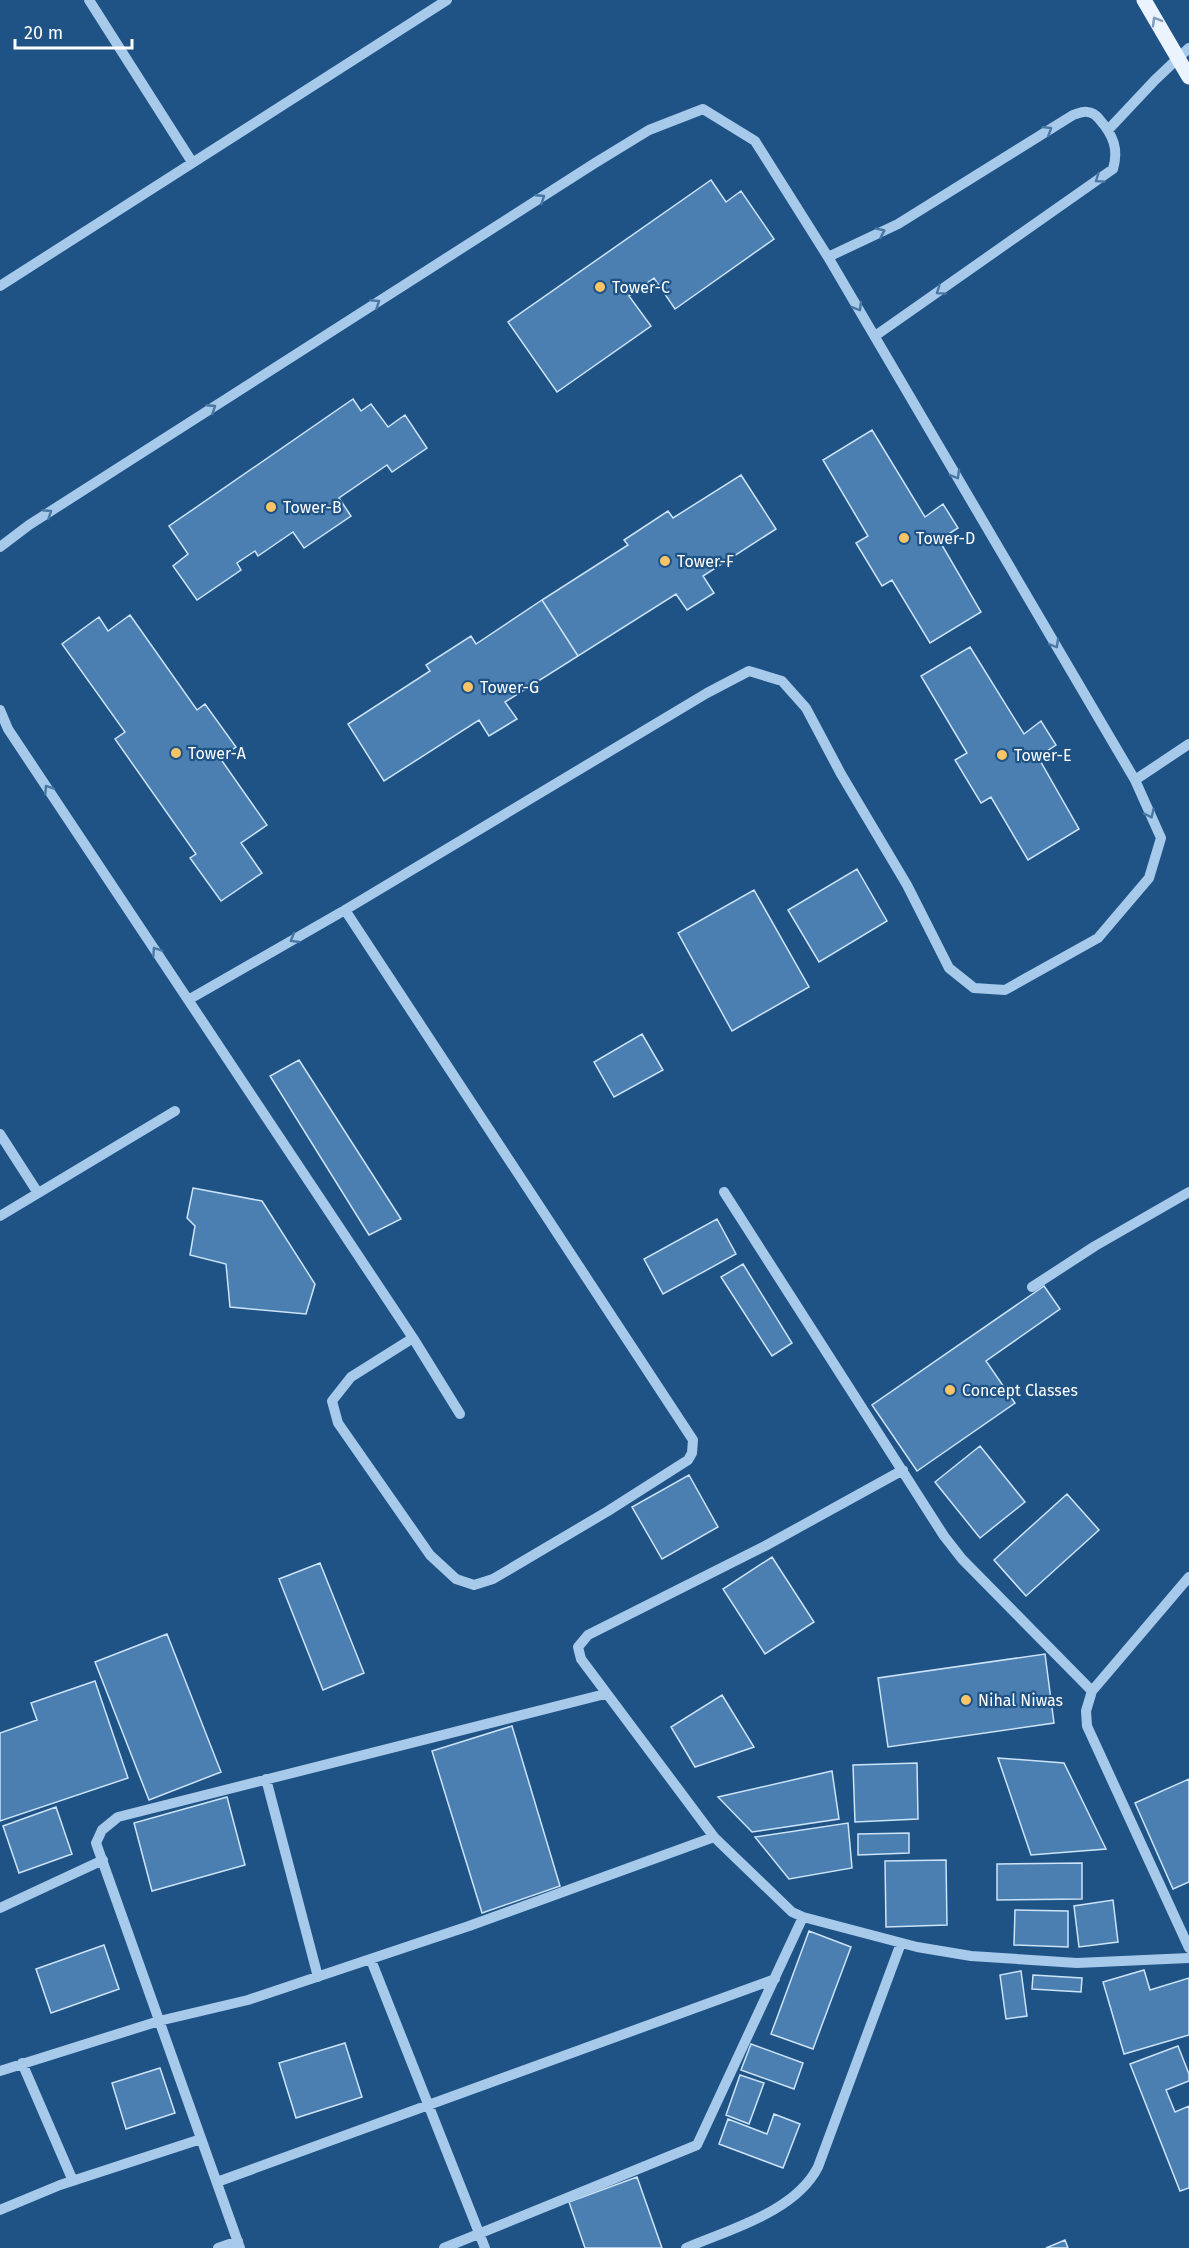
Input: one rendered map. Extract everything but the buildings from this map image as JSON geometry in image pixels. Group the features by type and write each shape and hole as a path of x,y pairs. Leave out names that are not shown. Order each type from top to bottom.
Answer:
{"main road":[{"path":"1144,0 1183,53 1189,77"}],"street":[{"path":"89,0 192,162"},
{"path":"0,286 447,0"},
{"path":"1108,130 1183,53"},
{"path":"0,547 29,525 595,163 649,130 703,110 755,141 828,257 1135,780 1161,838 1149,878 1098,938 1005,990 974,988 949,968 907,885 841,774 806,708 782,681 749,671 707,693 345,910 188,1000"},
{"path":"828,257 898,224 1073,115 1087,112 1096,116 1108,130 1115,143 1117,157 1113,169 875,336"},
{"path":"0,710 8,729 413,1338 460,1414"},
{"path":"1135,780 1189,744"},
{"path":"345,910 693,1440 692,1453 688,1460 608,1511 493,1579 474,1585 456,1579 430,1555 358,1453 338,1423 332,1401 351,1377 413,1338"},
{"path":"0,1216 175,1111"},
{"path":"0,1134 38,1193"},
{"path":"724,1192 944,1536 962,1559 1092,1691"},
{"path":"1032,1287 1095,1246 1189,1192"},
{"path":"903,1470 765,1546 588,1635 578,1647 581,1659 714,1837 792,1912 803,1917 901,1943 971,1956 1077,1964 1189,1958"},
{"path":"1189,1577 1092,1691 1086,1711 1087,1726 1189,1948"},
{"path":"218,2248 239,2245 96,1843 102,1830 118,1817 606,1694"},
{"path":"266,1779 318,1977"},
{"path":"0,2071 159,2021 248,2000 371,1960 714,1837"},
{"path":"0,1908 103,1860"},
{"path":"444,2248 694,2148 700,2141 803,1917"},
{"path":"686,2248 778,2208 811,2180 818,2167 901,1943"},
{"path":"371,1960 485,2248"},
{"path":"216,2182 774,1979"},
{"path":"22,2063 73,2181"},
{"path":"0,2210 73,2181 201,2139"}],"place":[{"name":"Tower-C","path":"600,287"},
{"name":"Tower-B","path":"271,507"},
{"name":"Tower-D","path":"904,538"},
{"name":"Tower-F","path":"665,561"},
{"name":"Tower-G","path":"468,687"},
{"name":"Tower-A","path":"176,753"},
{"name":"Tower-E","path":"1002,755"},
{"name":"Concept Classes","path":"950,1390"},
{"name":"Nihal Niwas","path":"966,1700"}]}
